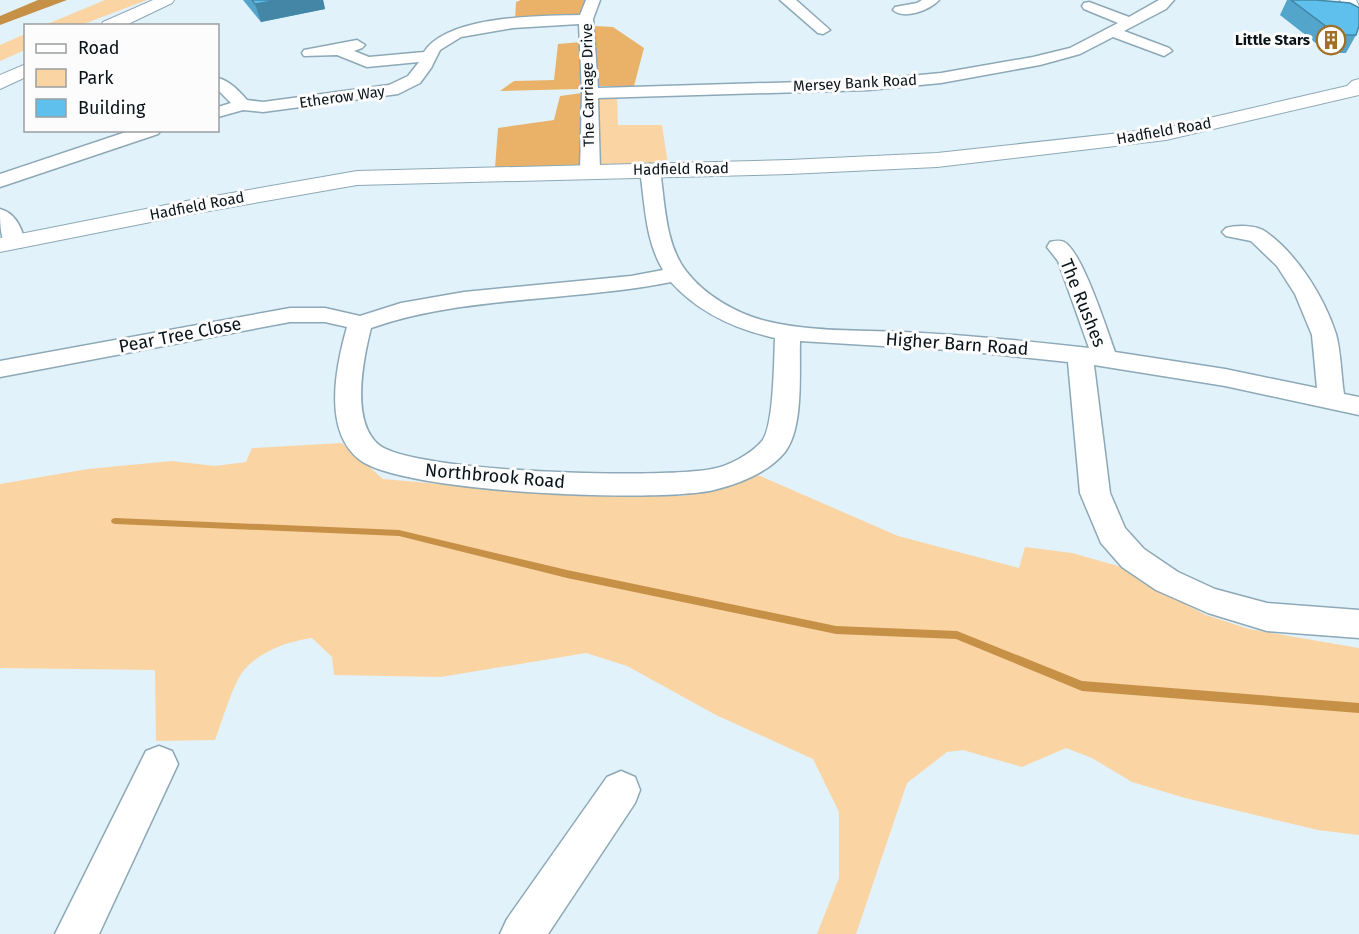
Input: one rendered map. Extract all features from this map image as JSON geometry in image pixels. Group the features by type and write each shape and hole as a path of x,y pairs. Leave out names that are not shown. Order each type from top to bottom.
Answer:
{"street":[{"path":"113,24 166,0"},
{"name":"The Carriage Drive","path":"590,171 590,93 586,19 593,0"},
{"path":"787,0 823,30"},
{"path":"900,10 921,7 932,0"},
{"name":"Mersey Bank Road","path":"590,93 868,85 941,78 1034,62 1075,51 1132,23 1167,0"},
{"path":"1348,0 1359,23"},
{"path":"1089,6 1132,23"},
{"name":"Etherow Way","path":"219,112 243,105 263,107 392,90 411,82 419,74 431,49 444,39 463,33 544,20 586,19"},
{"path":"1113,32 1164,51"},
{"path":"310,53 339,50 365,43"},
{"path":"339,50 366,62 428,56"},
{"path":"0,83 24,70"},
{"path":"219,84 234,94 243,105"},
{"name":"Hadfield Road","path":"7,244 276,191 357,178 937,160 1166,134 1357,89"},
{"path":"0,181 146,132"},
{"name":"Higher Barn Road","path":"650,170 663,252 675,274 688,288 713,307 744,321 788,333 940,341 1093,358 1331,399 1359,406"},
{"path":"0,215 12,229 7,244"},
{"path":"1233,232 1257,235 1285,262 1307,294 1324,335 1331,399"},
{"name":"The Rushes","path":"1058,247 1069,260 1093,358 1095,493 1112,535 1133,558 1167,581 1208,600 1267,617 1359,624"},
{"path":"360,324 401,310 464,299 631,283 675,274"},
{"name":"Pear Tree Close","path":"0,369 290,315 322,312 341,316 360,324"},
{"name":"Northbrook Road","path":"360,324 351,359 348,385 350,413 357,438 372,455 414,470 499,480 681,485 712,480 737,472 760,459 777,443 784,401 788,333"},
{"path":"77,934 159,764"},
{"path":"522,934 621,790"}],"green space":[{"path":"105,0 147,0 84,24 47,24"},
{"path":"24,34 24,50 0,61 0,45"},
{"path":"599,96 617,96 618,125 662,125 668,165 599,166"},
{"path":"342,443 383,479 531,492 682,496 727,488 758,475 898,536 1019,568 1025,547 1072,553 1125,568 1156,589 1206,615 1249,629 1359,648 1359,835 1318,830 1185,798 1132,782 1092,758 1066,748 1022,767 963,750 947,752 907,783 856,934 817,934 839,878 839,812 813,759 716,715 627,666 586,653 441,677 334,675 332,657 312,638 275,648 259,657 244,670 232,693 215,740 156,741 155,670 0,668 0,484 88,469 172,461 215,466 246,462 252,448"}],"shaded area":[{"path":"38,0 67,0 0,25 0,16"},
{"path":"521,0 587,0 580,16 515,20 516,2"},
{"path":"595,26 613,27 644,48 634,86 596,86"},
{"path":"581,42 580,89 500,91 514,81 554,80 558,44"},
{"path":"582,93 579,166 495,168 498,128 554,120 560,96"}],"building":[{"path":"252,0 279,0 255,4"},
{"path":"1291,0 1350,3 1358,7 1359,26 1356,35 1346,35 1331,30"}],"waterway":[{"path":"115,521 399,533 567,574 836,630 957,635 1082,686 1359,708"}],"place":[{"name":"Little Stars","path":"1331,40"}]}
